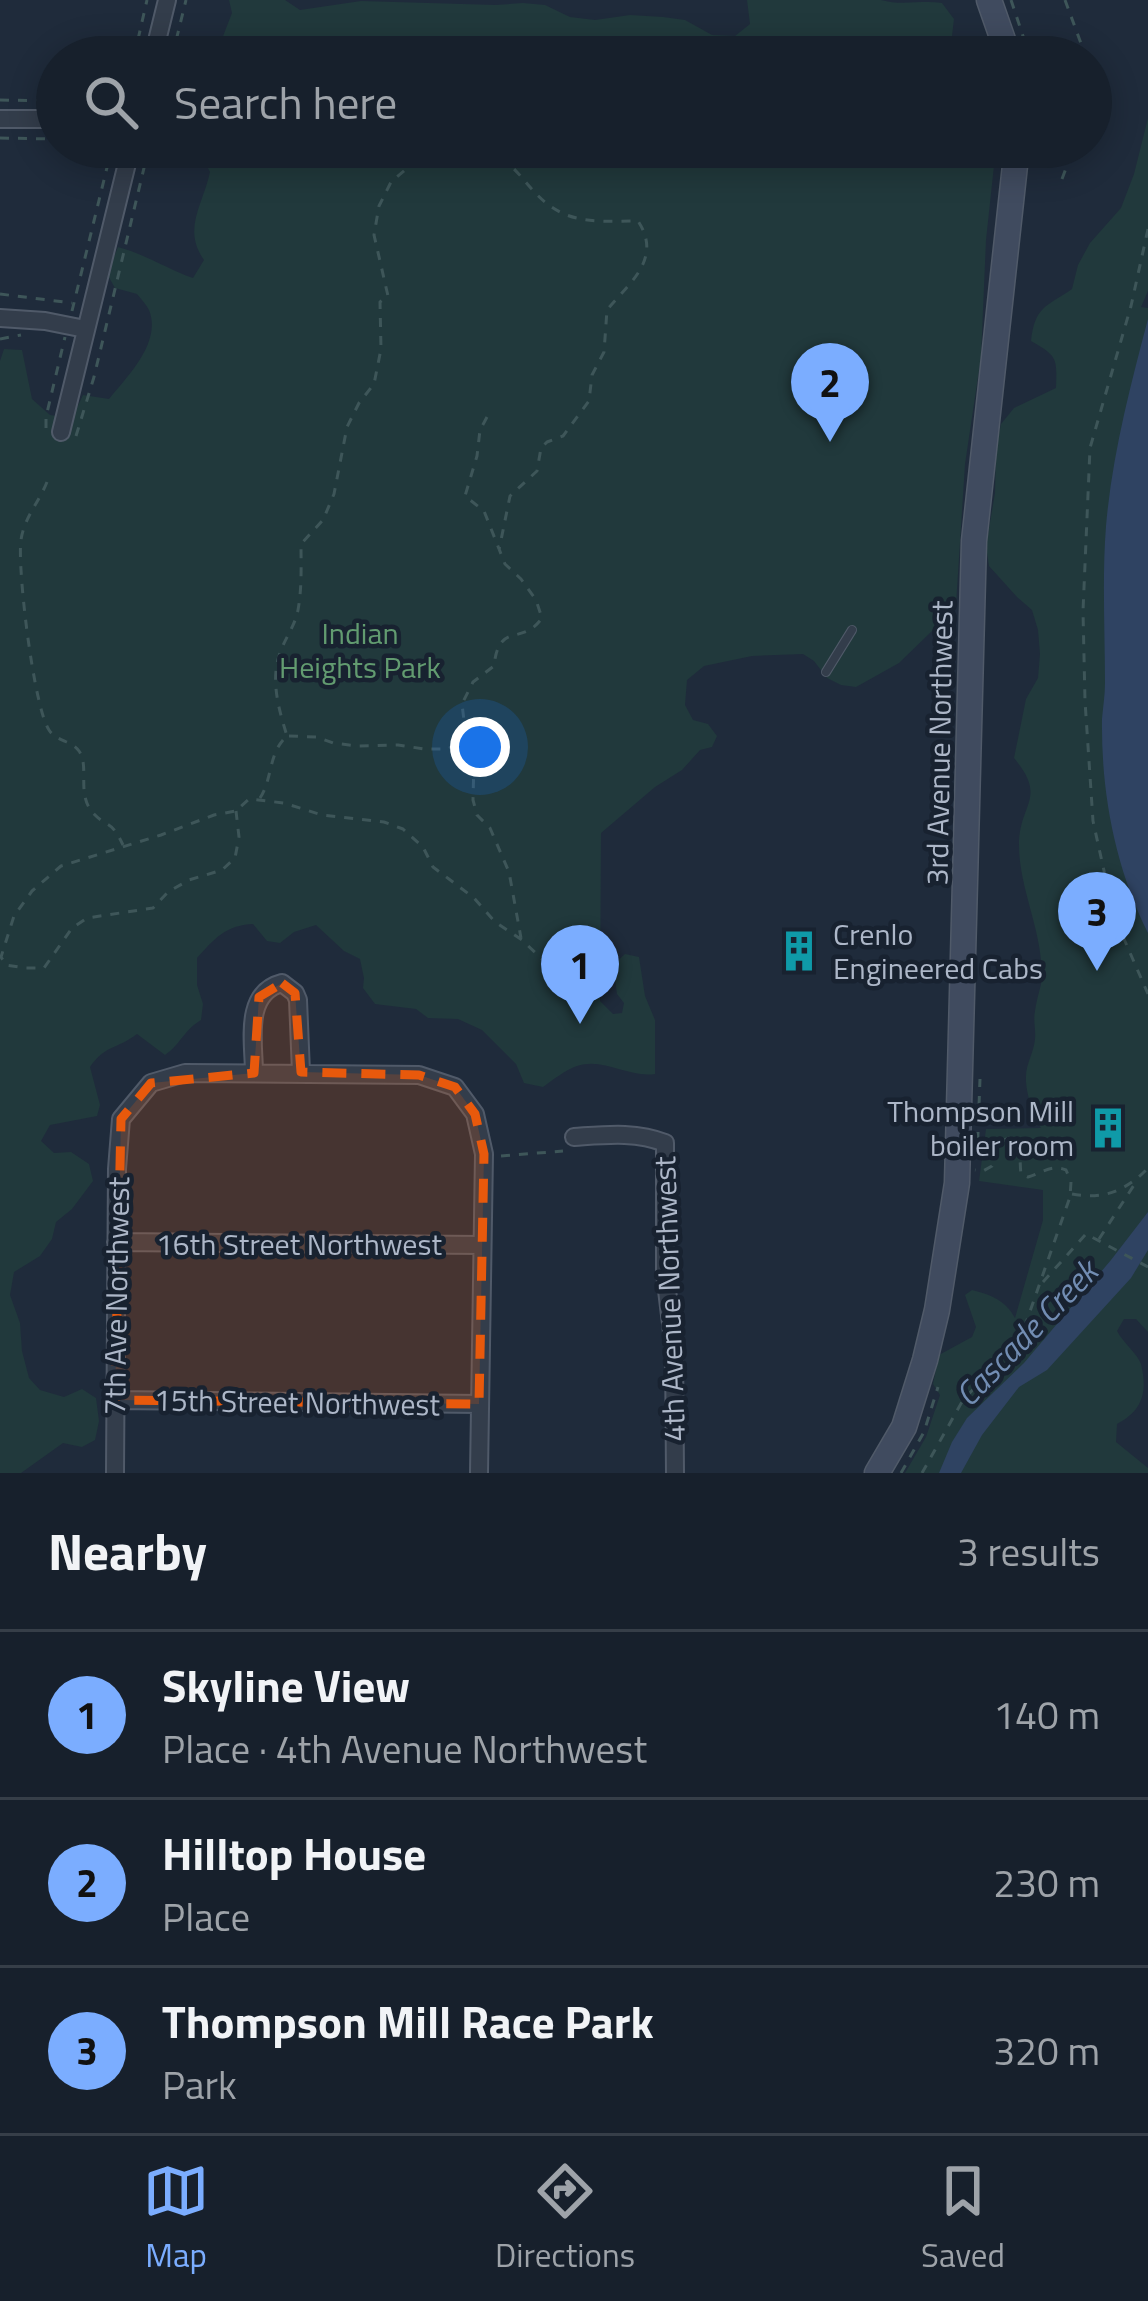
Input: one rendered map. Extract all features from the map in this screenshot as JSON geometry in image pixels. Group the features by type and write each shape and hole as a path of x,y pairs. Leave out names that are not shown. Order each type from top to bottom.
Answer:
{"main road":[{"path":"989,0 1002,36"},
{"name":"3rd Avenue Northwest","path":"878,1473 904,1427 926,1360 957,1183 974,541 1015,168"}],"street":[{"path":"158,36 167,0"},
{"path":"0,119 36,119"},
{"path":"61,433 126,168"},
{"path":"0,318 86,329"},
{"path":"301,1072 298,1000 282,983 274,984 263,992 255,1009 254,1073 419,1075 455,1088 475,1114 492,1155 482,1245 478,1473"},
{"name":"7th Ave Northwest","path":"115,1473 121,1119 151,1083 185,1072 254,1073"},
{"name":"4th Avenue Northwest","path":"574,1144 612,1134 665,1143 665,1273 674,1349 675,1473"},
{"name":"16th Street Northwest","path":"116,1242 482,1245"},
{"name":"15th Street Northwest","path":"115,1400 479,1404"}],"lane":[{"path":"826,672 852,630"}],"path":[{"path":"139,36 147,0"},
{"path":"177,36 186,0"},
{"path":"1011,0 1023,36"},
{"path":"1065,0 1078,36"},
{"path":"0,100 36,101"},
{"path":"0,138 36,139"},
{"path":"0,294 74,303 107,168"},
{"path":"64,340 46,418 61,433 94,377 144,168"},
{"path":"287,736 275,680 279,654 297,616 301,544 323,520 346,428 374,384 381,349 380,302 388,296 374,235 379,206 391,182 407,168"},
{"path":"499,552 510,496 537,471 541,448 563,436 589,401 592,375 604,352 607,310 634,284 646,247 638,220 608,221 558,211 516,168"},
{"path":"1062,179 1066,168"},
{"path":"1148,229 1090,448 1083,611 1093,821 1114,916 1148,994"},
{"path":"488,417 480,430 465,496 484,511 505,564 536,600 542,618 534,629 503,639 496,648 494,666 473,682 462,704 473,760 472,800 509,872 522,940"},
{"path":"47,482 27,517 21,541 33,682 50,731 77,748 82,757 85,796 93,813 115,826 123,845"},
{"path":"259,800 267,787 272,757 287,736 424,749 448,748 466,737"},
{"path":"236,811 235,858 222,871 189,880 153,908 87,918 71,928 44,968 6,965 1,957 14,916 32,891 61,866 236,811 249,799 284,802 322,815 384,822 403,829 423,847 433,867 522,940 580,1001 579,1022"},
{"path":"922,1473 963,1400 1020,1340 1070,1194 1066,1170 1058,1167 1028,1177 1021,1174 1020,1150 1009,1138 995,1148 992,1166 975,1170 980,1077"},
{"path":"492,1155 574,1144"},
{"path":"1100,1242 1148,1168"},
{"path":"1070,1194 1108,1196 1137,1180"},
{"path":"1041,1283 1086,1234 1148,1267"}],"highlighted area":[{"path":"282,983 295,993 301,1072 419,1075 455,1087 475,1114 484,1154 479,1404 115,1400 121,1119 151,1083 254,1073 259,997"}],"green space":[{"path":"229,0 285,0 300,10 361,1 523,3 595,20 630,15 685,20 712,35 735,36 223,36 232,13"},
{"path":"747,0 934,2 942,3 954,19 952,36 735,36 750,24"},
{"path":"1148,118 1148,291 1141,307 1148,308 1148,1332 1136,1319 1124,1319 1117,1331 1139,1360 1144,1384 1137,1407 1117,1424 1116,1442 1148,1473 905,1473 926,1437 940,1395 933,1384 939,1355 972,1337 976,1327 965,1295 972,1290 992,1297 1015,1318 1043,1220 1043,1190 979,1181 986,1129 1041,1128 1026,1082 1041,984 1019,845 1031,792 1014,758 1026,699 1038,678 1040,654 1032,610 989,566 986,546 995,493 996,447 1001,424 1014,408 1056,388 1054,359 1031,341 1035,321 1043,309 1072,289 1090,243 1121,208"},
{"name":"Indian Heights Park","path":"208,168 994,168 956,605 948,626 933,630 899,663 856,687 827,678 803,654 752,656 704,666 687,680 685,705 693,720 708,724 717,736 712,747 700,750 682,770 601,833 600,1001 613,1014 622,1013 624,1003 617,994 613,965 625,954 639,957 645,996 655,1020 655,1074 587,1064 543,1087 524,1083 516,1064 482,1030 458,1019 428,1018 416,1009 375,1004 363,988 360,959 316,925 280,943 267,941 253,924 235,927 215,939 197,958 201,1020 165,1055 137,1034 101,1054 90,1067 100,1105 97,1116 50,1125 41,1141 54,1153 71,1152 89,1164 93,1181 56,1222 52,1239 40,1256 14,1272 10,1295 29,1378 40,1390 64,1397 82,1389 96,1398 99,1421 95,1440 82,1447 63,1443 21,1473 0,1473 0,361 4,349 22,350 32,399 50,415 72,418 83,395 109,399 141,358 152,322 137,294 115,288 107,274 118,247 193,278 204,260 194,227"}],"water":[{"path":"1148,319 1148,933 1112,829 1102,719 1106,526 1122,422"},
{"path":"1148,1212 1148,1250 1131,1278 1047,1370 1019,1387 982,1435 961,1473 939,1473 967,1418 1024,1363"}],"place":[{"name":"Hilltop House","path":"830,442"},
{"name":"Crenlo Engineered Cabs","path":"799,951"},
{"name":"Thompson Mill Race Park","path":"1097,971"},
{"name":"Skyline View","path":"580,1024"},
{"name":"Thompson Mill boiler room","path":"1108,1128"}],"water label":[{"name":"Cascade Creek","path":"1026,1333"}]}
